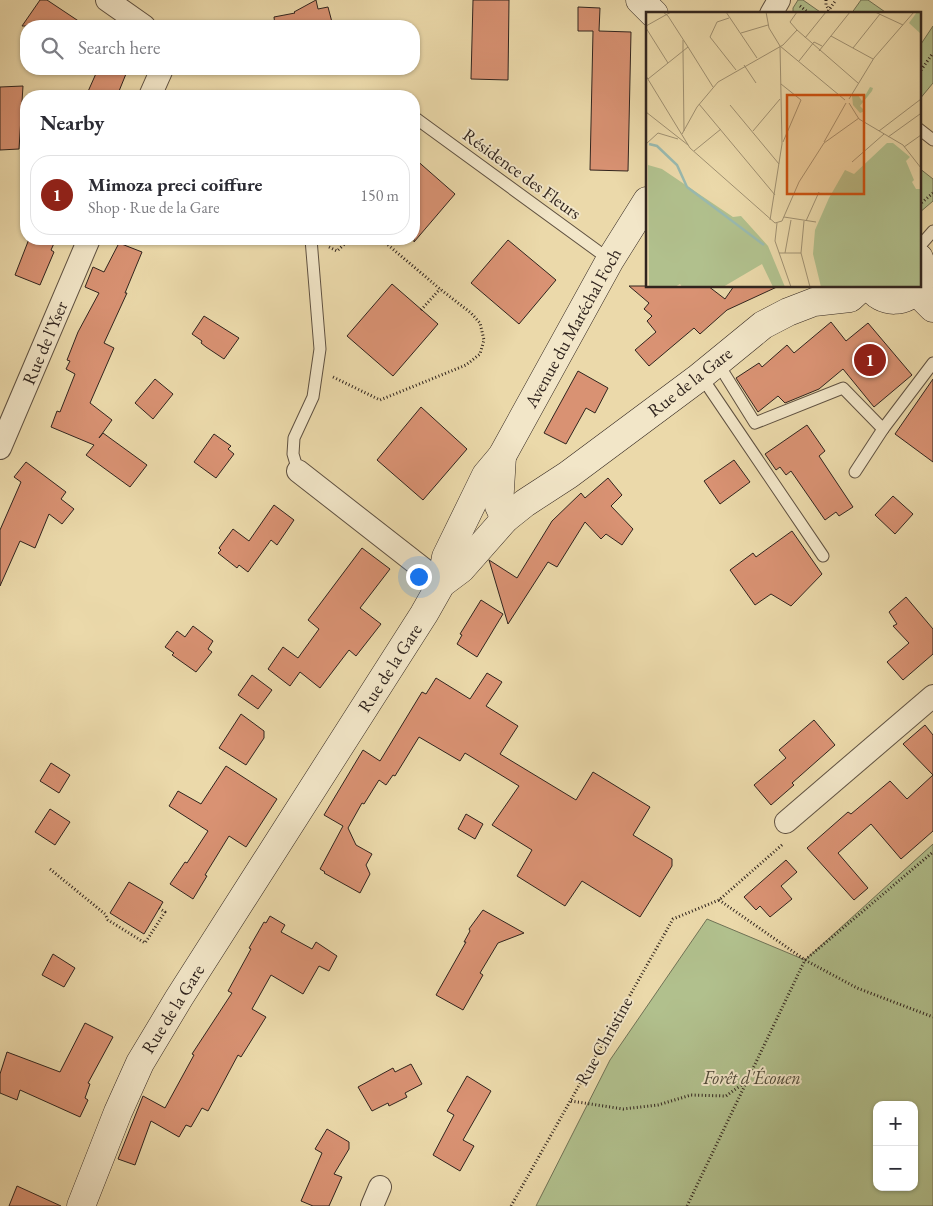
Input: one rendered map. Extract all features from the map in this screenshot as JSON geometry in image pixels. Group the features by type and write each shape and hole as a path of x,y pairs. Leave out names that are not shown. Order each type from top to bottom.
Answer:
{"street":[{"path":"107,0 135,20"},
{"path":"640,0 652,12"},
{"path":"772,12 779,0"},
{"path":"153,90 159,75"},
{"name":"Avenue du Maréchal Foch","path":"502,456 610,260 646,203"},
{"name":"Rue de l'Yser","path":"0,448 86,245"},
{"path":"872,288 886,299 892,300 922,292 923,269 920,261"},
{"name":"Rue de la Gare","path":"81,1206 118,1112 140,1063 179,998 419,622 441,584 461,569 504,519 568,475 709,369 763,325 788,312 814,302 850,298 861,288"},
{"path":"502,456 499,506 504,519"},
{"path":"441,584 446,557 486,475 502,456"},
{"path":"298,471 426,570 441,584"},
{"path":"786,822 933,696"}],"lane":[{"name":"Résidence des Fleurs","path":"420,121 610,260"},
{"path":"920,130 933,140"},
{"path":"920,245 933,231"},
{"path":"298,471 293,454 294,438 313,397 320,348 311,245"},
{"path":"855,472 883,429 933,363"},
{"path":"709,369 755,423 843,388 883,429"},
{"path":"709,369 824,556"}],"path":[{"path":"826,0 829,10 836,0"},
{"path":"920,72 933,53"},
{"path":"920,204 933,193"},
{"path":"328,247 337,251 344,245"},
{"path":"317,369 380,400 466,365 480,354 484,340 480,323 471,313 388,245"},
{"path":"421,310 440,289"},
{"name":"Rue Christine","path":"511,1206 673,919 719,900 789,840 786,822"},
{"path":"687,1206 805,960 933,852"},
{"path":"50,869 105,914 108,920 145,943 165,912 159,908"},
{"path":"719,900 805,960 857,988 933,1017"},
{"path":"570,1101 623,1109 658,1105 692,1095 726,1096 748,1081"}],"green space":[{"path":"798,0 803,0 820,12 793,12 793,8"},
{"path":"861,0 868,0 885,12 852,12"},
{"path":"933,26 933,83 920,99 920,46"},
{"path":"920,169 933,179 933,201 920,212"},
{"name":"Forêt d'Écouen","path":"933,844 933,1206 536,1206 610,1060 707,919 805,960"}],"building":[{"path":"40,0 47,0 77,20 26,20"},
{"path":"316,0 318,9 328,7 331,20 274,20 274,17 294,12"},
{"path":"473,0 509,0 508,80 471,79"},
{"path":"578,7 600,8 599,31 631,32 628,171 590,170 593,31 578,31"},
{"path":"95,75 126,75 119,90 89,90"},
{"path":"23,86 23,90 20,90 19,149 0,150 0,87"},
{"path":"420,163 455,194 420,235"},
{"path":"508,240 556,280 519,324 471,283"},
{"path":"27,245 53,245 51,250 54,252 40,285 15,275"},
{"path":"118,245 124,245 142,252 125,293 127,293 104,343 114,348 90,403 112,420 99,438 103,433 147,465 130,487 86,455 94,445 51,427 57,411 60,412 75,374 66,369 70,361 67,360 78,332 99,293 85,287 93,267 104,272"},
{"path":"392,284 438,324 393,376 347,336"},
{"path":"629,286 646,286 646,288 711,288 725,299 733,288 775,288 727,310 700,334 694,328 649,366 635,350 656,332 647,321 652,316 644,309 649,303"},
{"path":"204,316 239,338 224,359 206,347 201,343 202,341 192,334"},
{"path":"831,322 846,341 868,323 912,375 874,407 843,369 819,389 785,403 778,396 758,412 736,378 759,363 762,367 787,345 794,353"},
{"path":"578,371 608,388 595,413 586,408 566,444 544,433"},
{"path":"155,379 173,394 153,419 135,403"},
{"path":"933,379 933,462 895,434"},
{"path":"421,407 467,449 423,500 377,460"},
{"path":"807,425 825,451 819,456 853,507 839,516 836,512 825,520 791,471 786,475 780,467 776,470 765,454"},
{"path":"214,434 231,446 228,449 234,454 216,478 194,462"},
{"path":"734,460 750,482 720,504 704,481"},
{"path":"26,462 66,492 61,499 74,509 62,524 49,514 35,548 20,541 0,586 0,530 21,482 14,477"},
{"path":"608,478 622,495 611,506 633,529 622,545 606,534 601,539 585,522 557,567 548,562 508,624 489,560 517,578 552,521 581,493 585,498"},
{"path":"893,496 913,514 895,534 875,515"},
{"path":"274,505 294,520 277,545 271,540 248,572 239,565 237,568 218,553 221,550 219,548 233,529 249,541"},
{"path":"792,531 822,574 791,606 771,594 755,605 730,570 753,553 756,557"},
{"path":"362,548 390,569 360,608 381,624 356,656 349,650 320,688 300,672 290,686 268,669 283,647 298,658 319,629 308,620"},
{"path":"906,597 933,629 933,654 903,680 887,662 909,643 893,626 897,624 889,612"},
{"path":"481,600 503,614 477,657 457,644 462,635 460,634"},
{"path":"193,626 213,641 208,649 212,652 196,672 172,655 174,653 165,647 177,631 185,637"},
{"path":"487,673 502,682 486,706 518,726 500,754 576,800 593,772 650,807 633,835 672,859 672,866 640,917 582,881 565,906 517,876 532,850 492,825 519,786 465,753 460,761 419,737 395,776 393,775 386,785 379,780 364,804 362,803 348,828 356,845 372,854 366,865 370,874 360,893 320,869 343,826 324,815 363,750 380,761 422,692 426,694 436,678 470,699"},
{"path":"252,675 272,690 258,709 238,695"},
{"path":"241,714 264,731 264,738 246,765 219,748"},
{"path":"814,720 835,745 792,783 794,785 771,805 754,785 786,758 779,750"},
{"path":"925,725 933,735 933,775 903,744"},
{"path":"51,763 70,775 59,793 40,781"},
{"path":"226,766 277,799 246,847 229,836 193,899 170,884 185,862 187,863 208,831 169,806 178,791 201,804"},
{"path":"933,775 933,831 901,859 871,824 838,853 868,888 854,900 807,848 848,812 851,814 890,781 907,799"},
{"path":"50,809 70,822 55,845 35,832"},
{"path":"466,814 483,824 475,839 458,829"},
{"path":"786,860 797,872 781,886 792,899 770,917 760,906 756,910 744,897"},
{"path":"129,882 163,902 144,934 110,913"},
{"path":"483,910 524,933 498,943 480,973 483,975 463,1010 436,995 466,942 464,942 470,931 469,929"},
{"path":"270,916 285,925 281,932 312,949 316,942 337,956 329,971 319,966 303,994 271,975 252,1009 266,1017 241,1057 238,1055 208,1111 202,1108 191,1127 186,1125 179,1137 151,1121 135,1165 118,1159 143,1096 165,1108 194,1055 192,1054 232,993 228,991 251,949 249,948 264,922 266,923"},
{"path":"53,954 75,968 64,987 42,975"},
{"path":"85,1023 113,1037 88,1083 90,1084 85,1098 88,1100 80,1117 20,1090 17,1100 0,1093 0,1074 7,1052 60,1072"},
{"path":"411,1064 422,1084 405,1093 407,1097 389,1106 388,1103 372,1111 358,1087 393,1068 395,1072"},
{"path":"467,1076 491,1091 463,1140 474,1146 460,1171 433,1155 454,1115 447,1111"},
{"path":"327,1129 349,1142 349,1149 334,1174 342,1177 329,1206 313,1206 301,1201 322,1153 315,1149"},
{"path":"17,1186 61,1206 9,1206"}],"place":[{"name":"Mimoza preci coiffure","path":"870,360"}]}
